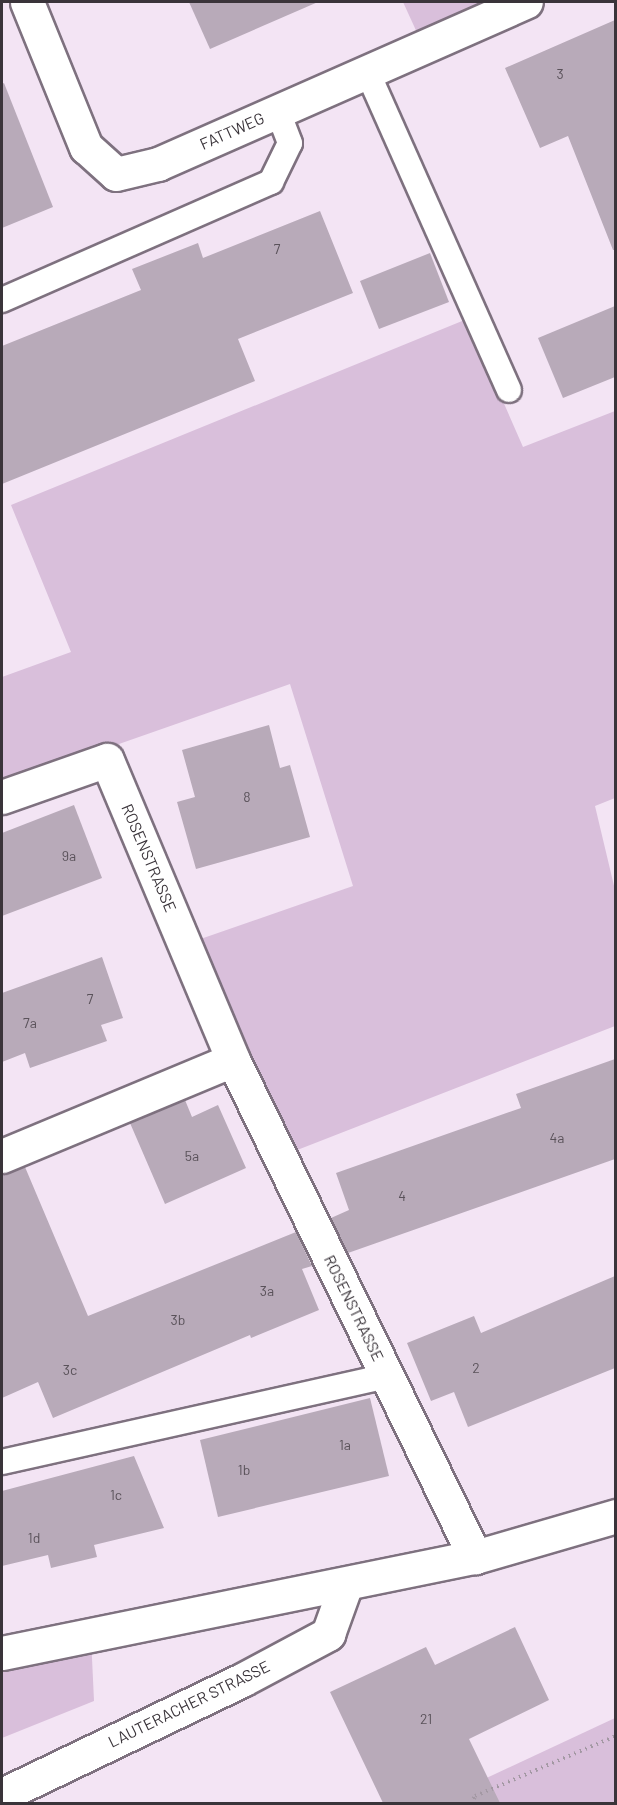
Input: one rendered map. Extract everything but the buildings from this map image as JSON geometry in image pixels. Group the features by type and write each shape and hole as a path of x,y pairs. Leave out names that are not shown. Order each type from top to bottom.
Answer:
{"street":[{"name":"FATTWEG","path":"27,2 86,147 116,174 158,164 526,2"},
{"name":"ROSENSTRASSE","path":"2,797 107,760 233,1060 475,1557"},
{"path":"2,1156 233,1060"},
{"path":"2,1653 475,1557 615,1516"},
{"name":"LAUTERACHER STRASSE","path":"2,1795 242,1680 328,1634 346,1584"}],"lane":[{"path":"367,71 509,390"},
{"path":"2,300 271,182 290,143 278,111"},
{"path":"2,1462 387,1376"}],"path":[{"path":"471,1803 475,1796 615,1736"}],"shaded area":[{"path":"403,2 503,2 419,37"},
{"path":"467,319 523,447 615,411 615,798 595,806 615,890 615,1026 287,1154 189,943 353,886 290,684 2,785 2,677 71,652 11,505"},
{"path":"91,1637 94,1701 2,1738 2,1657"},
{"path":"615,1718 615,1803 433,1803"}]}
